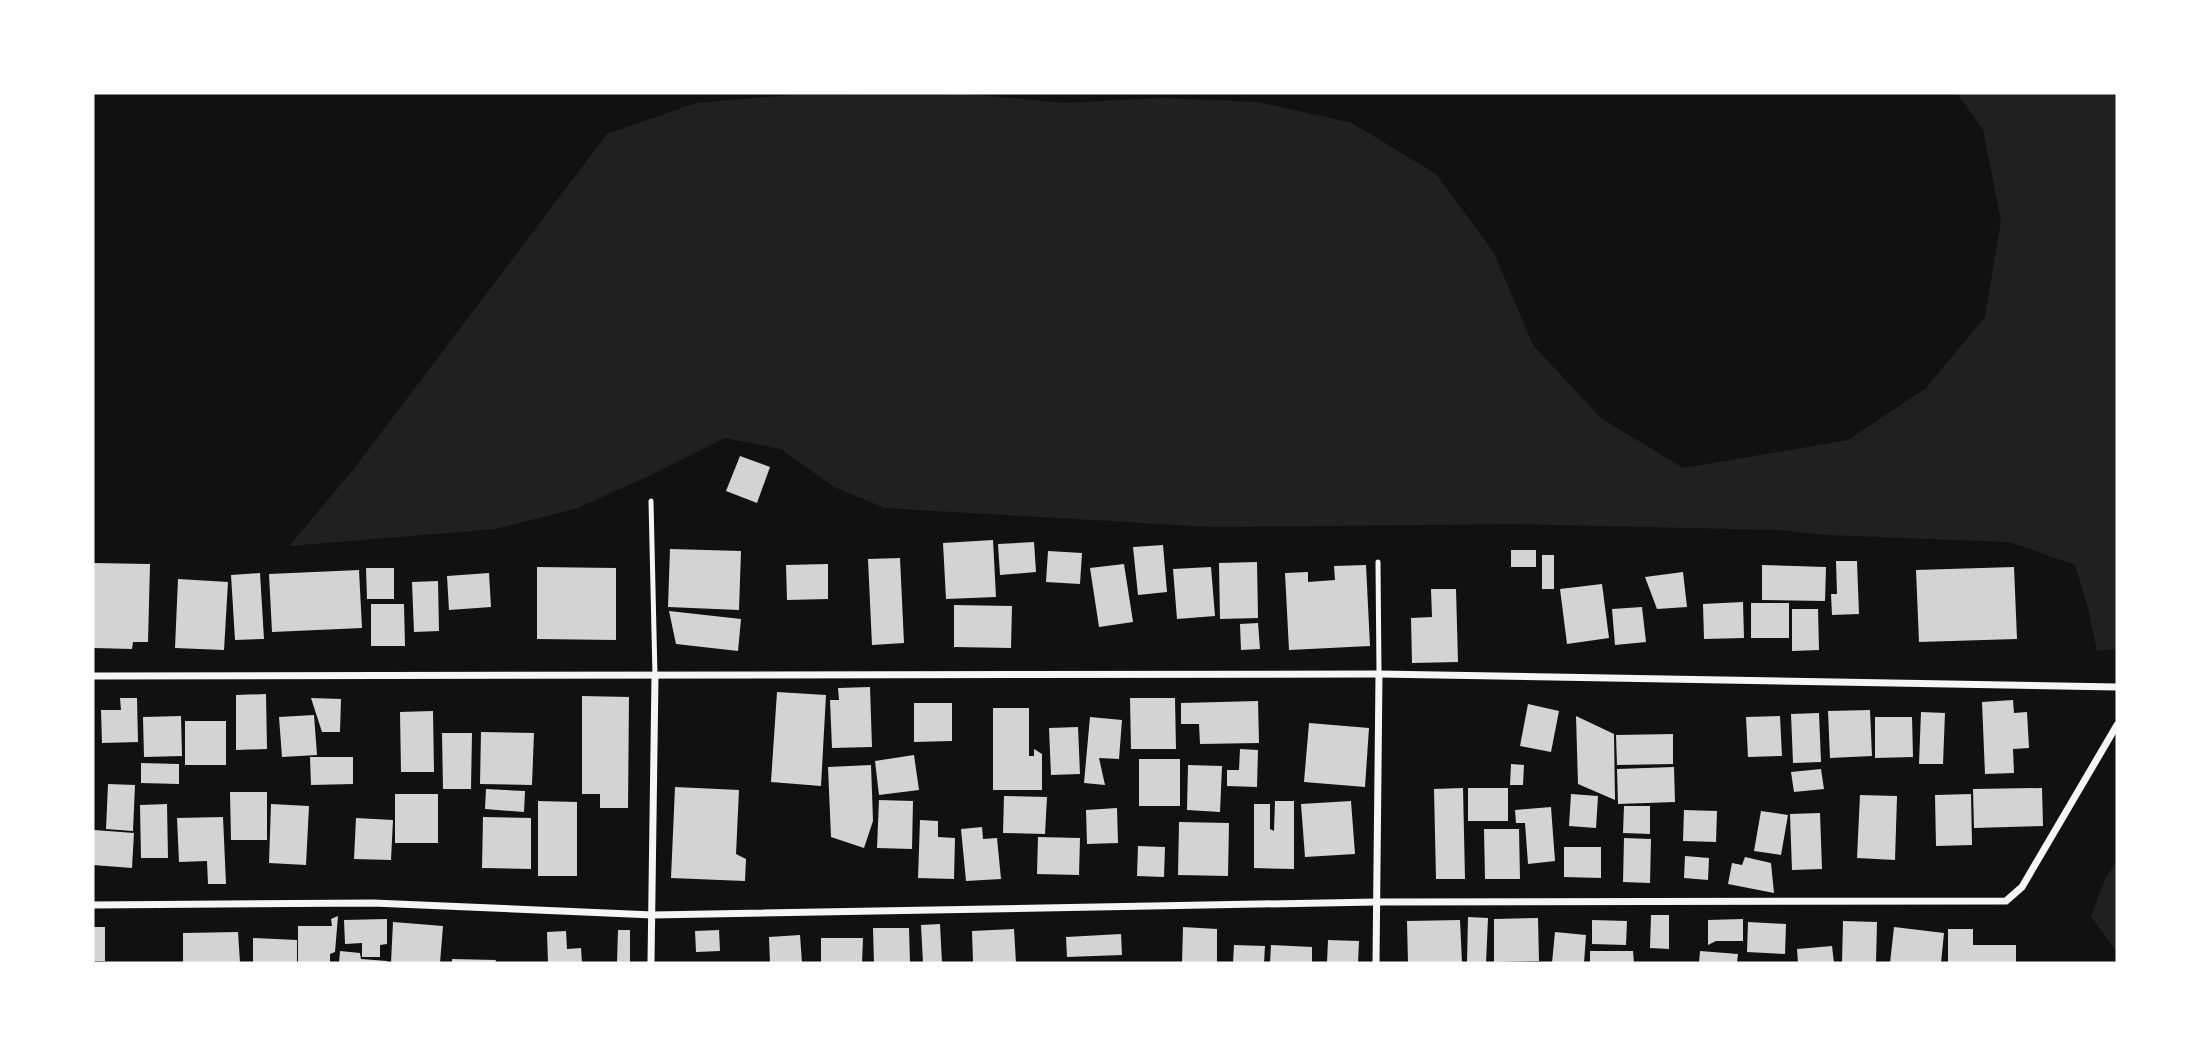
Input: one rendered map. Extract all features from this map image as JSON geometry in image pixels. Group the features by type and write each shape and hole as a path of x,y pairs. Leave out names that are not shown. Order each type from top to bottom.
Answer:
{"street":[{"path":"1376,963 1379,674"},
{"path":"93,676 1379,674 2117,687"},
{"path":"651,963 655,676"},
{"path":"93,905 373,903 653,915 1376,902 2006,901 2022,887 2117,725"}],"lane":[{"path":"651,501 655,676"},
{"path":"1378,562 1379,674"}],"shaded area":[{"path":"1957,93 2117,93 2117,649 2097,651 2075,565 2009,542 1827,535 1778,530 1517,524 1212,527 885,508 834,487 781,449 725,438 575,509 495,529 289,546 353,470 607,134 696,103 792,95 969,94 1064,103 1161,98 1257,102 1352,123 1436,174 1494,253 1533,345 1601,418 1683,468 1848,440 1926,388 1985,317 2001,221 1983,130"},
{"path":"2117,861 2116,951 2091,916 2106,877"}],"building":[{"path":"740,456 770,467 757,503 726,491"},
{"path":"993,540 996,597 946,599 943,543"},
{"path":"1034,542 1036,572 1000,575 998,544"},
{"path":"1163,545 1167,592 1138,595 1133,547"},
{"path":"670,549 741,551 739,610 668,607"},
{"path":"1511,550 1536,550 1536,567 1511,567"},
{"path":"1048,551 1082,553 1080,584 1046,582"},
{"path":"1542,555 1554,555 1554,589 1542,589"},
{"path":"900,558 904,643 872,645 868,559"},
{"path":"1836,561 1857,561 1859,614 1832,615 1831,594 1837,594"},
{"path":"1257,562 1258,618 1220,619 1219,563"},
{"path":"93,563 150,564 148,642 133,642 132,649 93,648"},
{"path":"828,564 828,599 787,600 786,565"},
{"path":"1124,564 1133,622 1099,627 1090,568"},
{"path":"1366,565 1370,646 1289,650 1285,573 1308,572 1308,582 1335,580 1334,566"},
{"path":"1762,565 1826,567 1825,601 1762,600"},
{"path":"537,567 616,568 616,640 537,639"},
{"path":"1211,567 1215,616 1177,619 1173,569"},
{"path":"2014,567 2017,639 1919,642 1916,570"},
{"path":"366,568 394,568 394,599 367,599"},
{"path":"359,570 362,628 272,632 269,574"},
{"path":"1683,572 1687,607 1657,609 1645,577"},
{"path":"260,573 264,639 235,640 231,575"},
{"path":"489,573 491,607 449,610 447,576"},
{"path":"178,579 228,582 224,650 175,648"},
{"path":"438,581 439,631 414,632 412,582"},
{"path":"1602,584 1609,638 1567,644 1560,589"},
{"path":"1431,589 1456,589 1458,662 1412,663 1411,618 1432,617"},
{"path":"1743,602 1744,638 1704,639 1703,604"},
{"path":"1751,603 1789,603 1789,638 1751,638"},
{"path":"371,604 404,604 405,646 371,646"},
{"path":"954,605 1012,606 1011,648 954,647"},
{"path":"1642,607 1646,642 1615,645 1612,609"},
{"path":"1792,609 1818,609 1819,650 1792,651"},
{"path":"669,611 741,619 738,651 676,644"},
{"path":"1258,623 1260,649 1241,650 1240,624"},
{"path":"870,687 872,747 832,748 830,700 839,700 838,688"},
{"path":"777,692 826,695 821,786 771,782"},
{"path":"266,694 267,749 236,750 236,695"},
{"path":"582,696 629,697 628,808 600,808 600,794 582,794"},
{"path":"120,698 137,698 138,742 102,743 101,710 121,710"},
{"path":"311,698 341,699 340,732 322,732"},
{"path":"1130,698 1175,698 1176,749 1131,749"},
{"path":"2013,700 2014,713 2027,712 2029,748 2013,749 2014,773 1985,774 1982,702"},
{"path":"1258,701 1259,743 1200,744 1199,724 1181,724 1181,703"},
{"path":"914,703 952,703 952,741 914,742"},
{"path":"1528,704 1559,711 1551,752 1520,746"},
{"path":"993,708 1029,708 1029,756 1034,756 1034,749 1042,754 1042,790 993,790"},
{"path":"1870,710 1872,756 1830,758 1828,711"},
{"path":"433,711 434,772 401,772 400,712"},
{"path":"1921,712 1945,713 1943,764 1919,764"},
{"path":"1819,713 1821,762 1793,763 1791,714"},
{"path":"314,715 317,755 282,757 279,717"},
{"path":"181,716 182,756 144,757 143,717"},
{"path":"1576,716 1614,734 1615,800 1578,784"},
{"path":"1780,716 1782,756 1748,757 1746,717"},
{"path":"1090,717 1122,720 1119,759 1099,758 1105,785 1084,783"},
{"path":"1875,717 1912,717 1913,757 1875,758"},
{"path":"185,721 226,721 226,765 185,765"},
{"path":"1309,723 1369,728 1365,787 1304,782"},
{"path":"1078,727 1080,774 1051,775 1049,728"},
{"path":"481,732 534,733 532,785 480,784"},
{"path":"442,733 472,733 471,789 443,789"},
{"path":"1673,734 1673,764 1617,765 1616,735"},
{"path":"1240,749 1258,750 1257,787 1227,786 1227,770 1239,770"},
{"path":"914,755 919,790 879,795 875,761"},
{"path":"310,757 353,757 353,784 311,785"},
{"path":"1139,759 1180,759 1180,806 1139,806"},
{"path":"141,763 179,764 179,784 141,783"},
{"path":"1511,764 1524,765 1523,785 1510,785"},
{"path":"871,765 873,821 864,848 831,837 828,767"},
{"path":"1188,765 1222,766 1220,812 1187,810"},
{"path":"1674,767 1675,802 1618,804 1617,769"},
{"path":"1821,769 1824,789 1794,792 1791,772"},
{"path":"108,784 135,785 133,831 106,829"},
{"path":"675,787 739,790 736,854 746,859 745,881 671,878"},
{"path":"1463,788 1465,879 1436,879 1434,789"},
{"path":"1468,788 1508,788 1508,821 1468,821"},
{"path":"2042,788 2043,826 1974,828 1973,789"},
{"path":"486,789 525,791 524,812 485,809"},
{"path":"230,792 267,792 267,840 231,840"},
{"path":"395,794 438,794 438,843 395,843"},
{"path":"1571,794 1598,796 1596,828 1569,826"},
{"path":"1971,794 1972,845 1936,846 1935,795"},
{"path":"1860,795 1897,796 1895,860 1857,858"},
{"path":"1004,796 1047,797 1045,834 1003,833"},
{"path":"879,800 913,801 912,849 877,848"},
{"path":"538,801 577,802 577,876 538,876"},
{"path":"1275,801 1294,801 1294,869 1254,868 1254,804 1270,804 1270,829 1274,831"},
{"path":"1351,801 1355,854 1305,857 1301,804"},
{"path":"167,804 168,858 141,858 140,805"},
{"path":"271,804 309,806 306,865 269,863"},
{"path":"1624,806 1650,806 1650,834 1623,833"},
{"path":"1551,807 1555,861 1528,864 1525,823 1516,823 1515,810"},
{"path":"1117,808 1118,843 1087,844 1086,810"},
{"path":"1684,810 1717,811 1716,842 1683,841"},
{"path":"1761,811 1788,815 1781,855 1754,851"},
{"path":"1820,813 1822,869 1792,870 1790,814"},
{"path":"223,817 226,884 208,884 207,861 179,862 177,818"},
{"path":"483,817 531,818 531,869 482,868"},
{"path":"356,818 393,820 391,860 354,859"},
{"path":"920,820 938,821 938,837 955,838 954,879 918,878"},
{"path":"1179,822 1229,823 1228,876 1178,875"},
{"path":"982,827 983,839 997,838 1001,879 966,881 961,829"},
{"path":"1484,829 1519,829 1520,879 1485,879"},
{"path":"94,830 134,833 132,868 93,865"},
{"path":"1038,837 1080,838 1079,875 1037,874"},
{"path":"1624,838 1651,839 1650,883 1623,882"},
{"path":"1138,846 1165,847 1164,877 1137,876"},
{"path":"1564,847 1601,847 1601,878 1564,877"},
{"path":"1685,856 1709,858 1708,880 1684,878"},
{"path":"1745,857 1771,863 1774,893 1728,884 1732,863 1742,865"},
{"path":"1651,915 1669,915 1669,949 1650,948"},
{"path":"338,916 335,952 330,954 330,963 298,963 298,926 332,926 331,919"},
{"path":"1468,917 1488,918 1486,963 1467,963"},
{"path":"1538,918 1539,961 1494,962 1494,919"},
{"path":"387,919 387,944 380,945 380,957 362,957 362,943 345,944 344,920"},
{"path":"1743,919 1743,941 1716,941 1708,945 1708,920"},
{"path":"1460,920 1462,963 1408,963 1407,921"},
{"path":"1592,920 1627,921 1626,945 1592,944"},
{"path":"1843,921 1877,922 1876,963 1842,963"},
{"path":"393,922 443,926 440,963 391,963"},
{"path":"1748,922 1786,924 1785,954 1747,952"},
{"path":"940,924 942,963 923,963 921,925"},
{"path":"93,927 105,927 105,961 93,961"},
{"path":"1183,927 1217,929 1217,963 1182,963"},
{"path":"1894,927 1944,933 1941,963 1890,963"},
{"path":"873,928 909,928 910,963 874,963"},
{"path":"1014,929 1016,963 973,963 972,931"},
{"path":"1948,929 1973,929 1973,945 2016,945 2016,963 1948,963"},
{"path":"618,930 630,930 630,963 617,963"},
{"path":"719,930 720,951 696,952 695,931"},
{"path":"566,931 567,949 581,948 582,963 548,963 547,932"},
{"path":"238,932 240,963 183,963 183,933"},
{"path":"1555,932 1586,935 1584,963 1552,963"},
{"path":"1121,934 1122,955 1067,957 1066,937"},
{"path":"800,935 802,963 770,963 769,937"},
{"path":"253,938 297,940 297,963 253,963"},
{"path":"821,938 863,938 862,963 821,963"},
{"path":"1328,940 1359,941 1358,963 1327,963"},
{"path":"1234,945 1265,946 1264,963 1233,963"},
{"path":"1271,945 1312,947 1312,963 1270,963"},
{"path":"1832,946 1834,963 1798,963 1797,949"},
{"path":"340,951 360,953 361,959 387,963 339,963"},
{"path":"1590,951 1633,951 1634,963 1590,963"},
{"path":"1700,951 1738,954 1737,963 1699,963"},
{"path":"452,959 496,960 495,963 452,963"}]}
